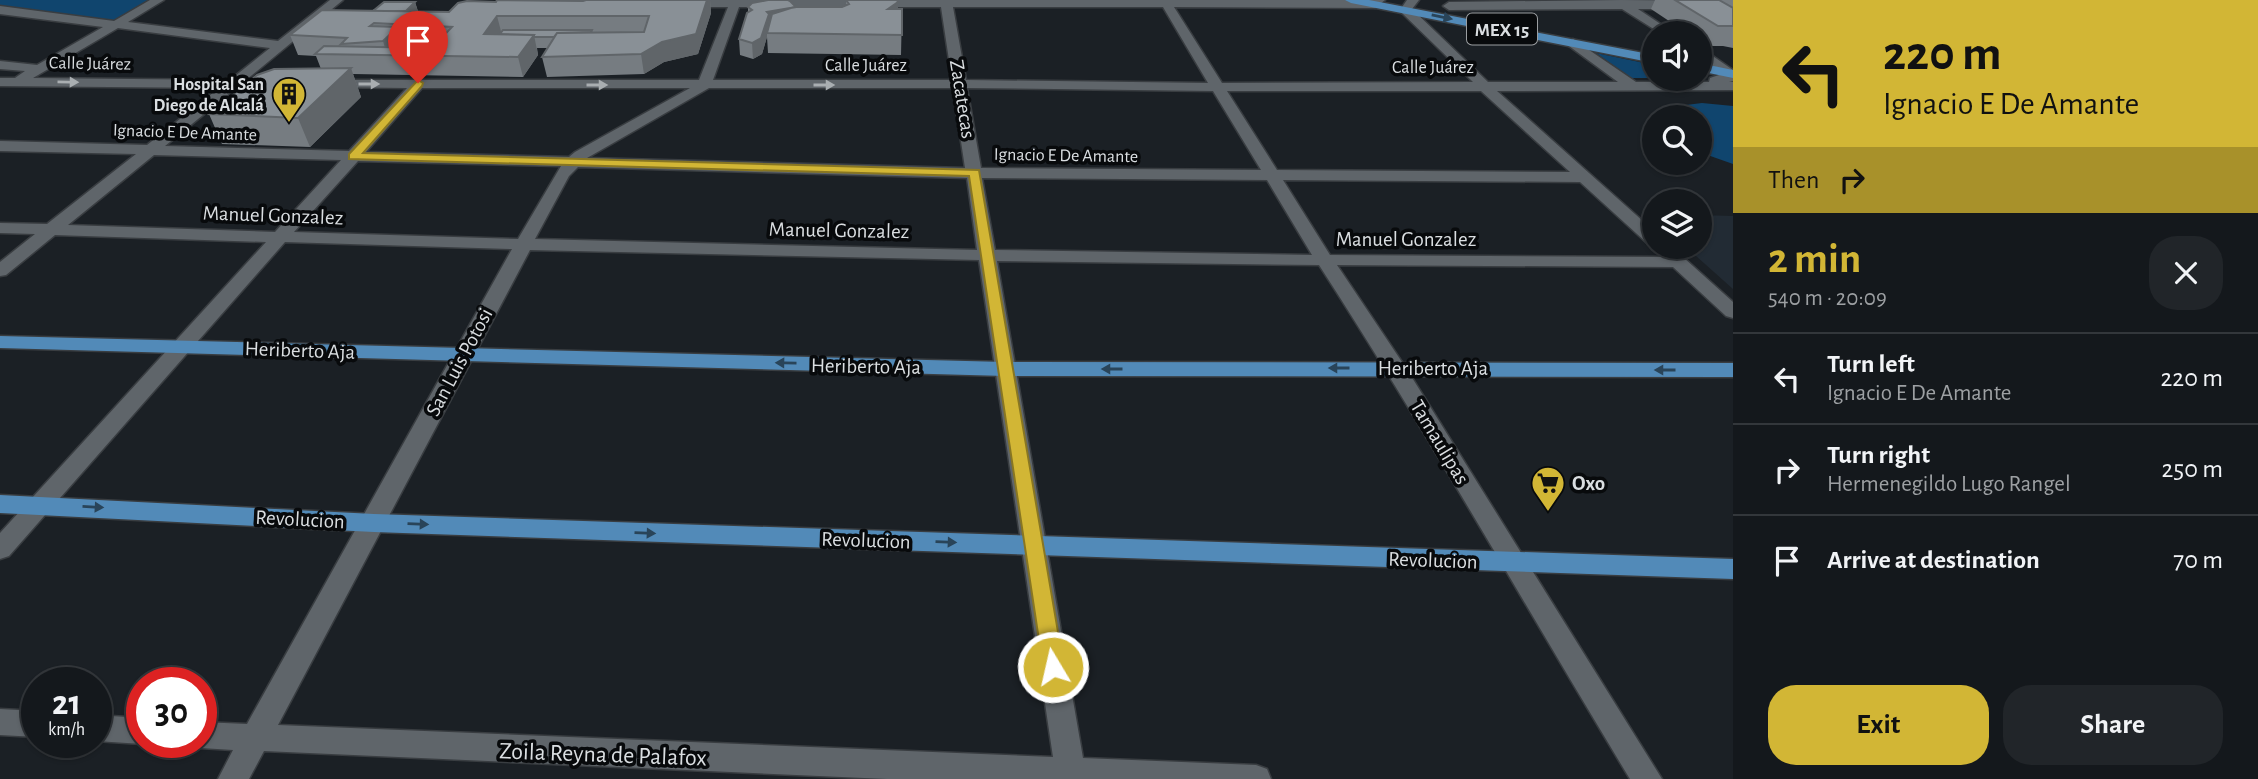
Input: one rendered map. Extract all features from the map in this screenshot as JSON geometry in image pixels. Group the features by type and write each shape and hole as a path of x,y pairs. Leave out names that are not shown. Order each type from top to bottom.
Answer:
{"main road":[{"name":"MEX 15","path":"1351,0 1449,6 1562,27"},
{"name":"MEX 15","path":"1411,4 1573,43 1642,56"},
{"path":"1712,69 1732,73"},
{"name":"Heriberto Aja","path":"0,342 1005,369 1733,370"},
{"name":"Revolucion","path":"0,504 373,523 1733,569"}],"street":[{"path":"0,92 158,0"},
{"path":"0,271 337,0"},
{"path":"704,85 735,2"},
{"name":"Zacatecas","path":"947,2 1071,776"},
{"name":"Tamaulipas","path":"1165,2 1326,262 1396,368 1512,563 1647,779"},
{"path":"667,3 1377,2"},
{"path":"1449,6 1619,3 1733,5"},
{"path":"1619,3 1648,21"},
{"path":"1411,4 1484,86 1642,229"},
{"path":"0,10 279,45"},
{"path":"1573,43 1631,85"},
{"path":"1712,61 1732,73 1724,80 1712,81"},
{"path":"0,65 40,69"},
{"name":"Calle Juárez","path":"1712,82 1732,73"},
{"name":"Calle Juárez","path":"0,82 282,84"},
{"path":"0,549 185,346 418,83"},
{"name":"Calle Juárez","path":"308,84 961,84 1218,88 1642,85"},
{"name":"San Luis Potosi","path":"233,779 570,163 704,85"},
{"path":"1712,88 1733,92"},
{"name":"Ignacio E De Amante","path":"0,146 974,173 1586,177"},
{"name":"Manuel Gonzalez","path":"0,228 280,239 986,256 1326,262 1678,262"},
{"path":"1675,259 1733,312"},
{"path":"0,722 21,723"},
{"name":"Zoila Reyna de Palafox","path":"217,736 1071,776 1256,779"}],"shaded area":[{"path":"0,0 151,0 113,22 0,7"},
{"path":"1596,53 1642,63 1642,78 1631,78"},
{"path":"1702,103 1733,106 1733,164 1712,157 1712,105 1686,105"},
{"path":"1712,215 1733,216 1733,289 1699,259 1712,259"}],"building":[{"path":"497,0 707,0 696,34 662,42 641,54 542,57 557,33 644,32 649,16 497,16 484,34 534,35 518,57 315,54 324,46 432,48 452,27 374,23 370,26 398,27 383,41 341,44 347,38 290,35 322,10 449,12 458,3"},
{"path":"788,0 796,7 767,12 769,14 761,38 752,43 739,39 747,13 752,10 748,7 752,3"},
{"path":"846,0 897,0 898,2 888,9 902,9 902,35 767,33 772,14 794,7 842,7 849,4"},
{"path":"1675,0 1719,0 1733,8 1733,26 1718,26"},
{"path":"384,2 415,2 406,11 373,11"},
{"path":"503,30 592,30 557,33 554,37 534,37 500,34"},
{"path":"351,68 298,118 209,114 257,75 274,69"}],"place":[{"name":"Hospital San Diego de Alcalá","path":"289,124"},
{"name":"Oxo","path":"1548,513"}],"route":[{"path":"418,83 354,156 974,173 1053,667"}]}
